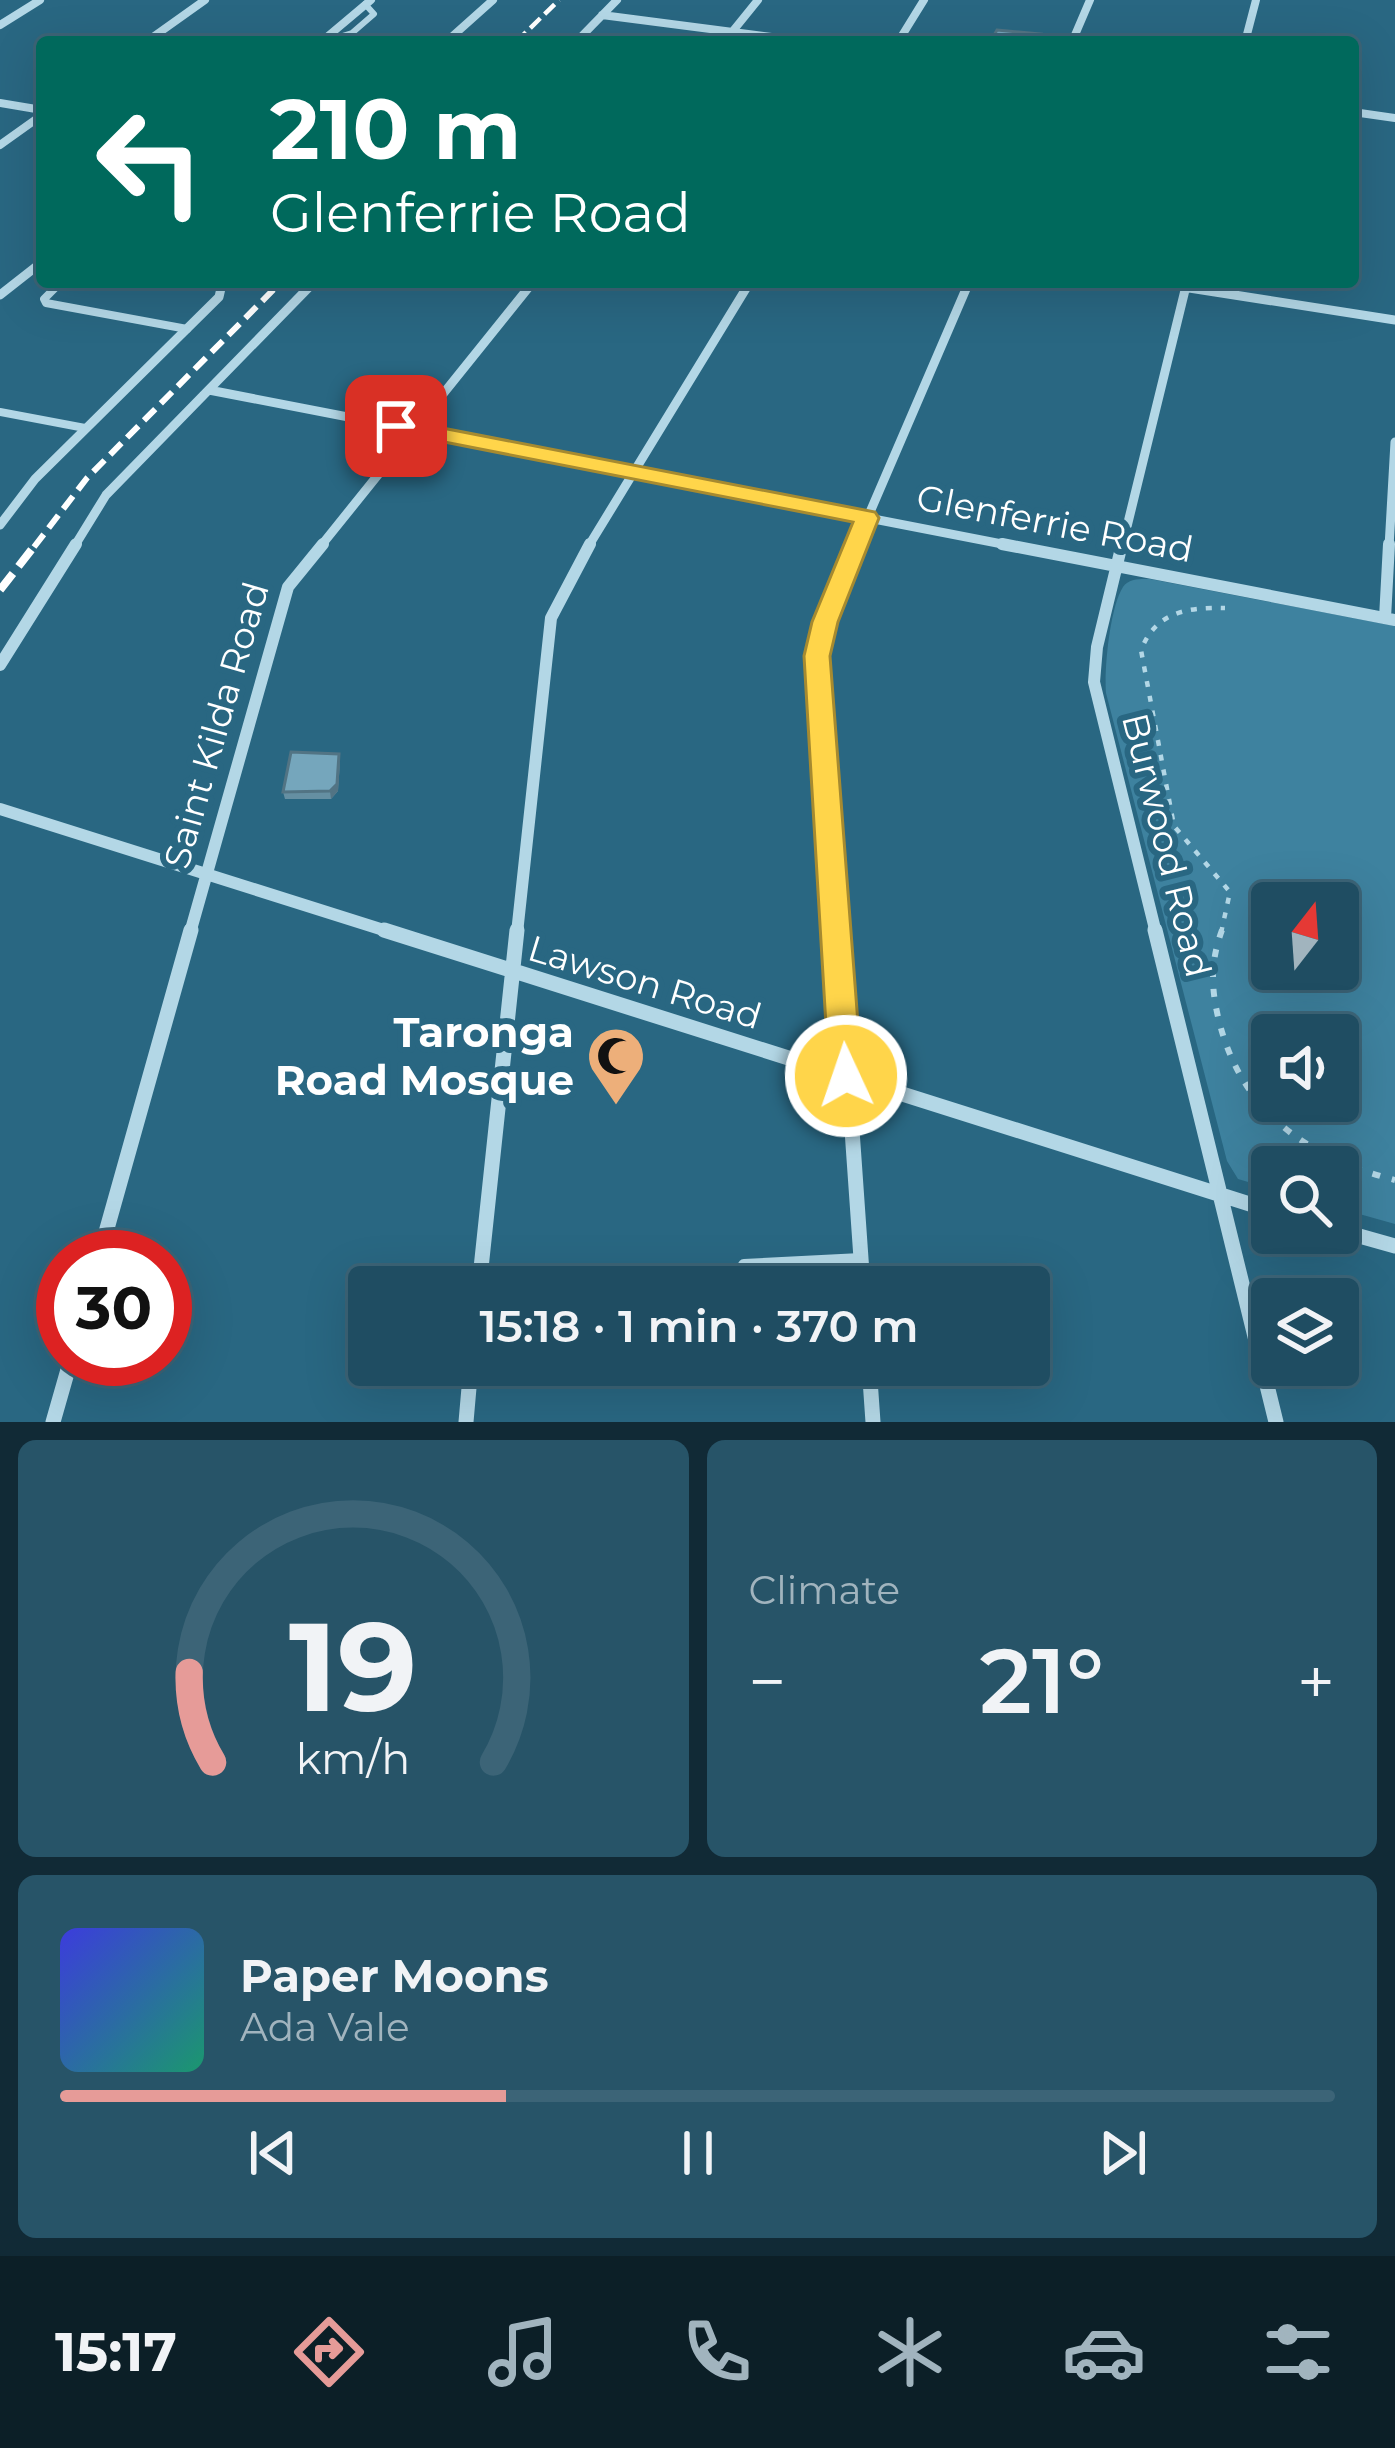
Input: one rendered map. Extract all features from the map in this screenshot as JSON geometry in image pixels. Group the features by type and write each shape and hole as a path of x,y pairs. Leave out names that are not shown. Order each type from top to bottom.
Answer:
{"street":[{"path":"0,25 40,0"},
{"path":"154,36 205,0"},
{"path":"453,36 492,0"},
{"path":"582,36 617,0"},
{"path":"729,36 758,0"},
{"path":"902,36 925,0"},
{"path":"1075,36 1090,0"},
{"path":"1247,36 1256,0"},
{"path":"329,36 368,2"},
{"path":"602,15 764,36"},
{"path":"0,103 36,111"},
{"path":"1359,113 1395,118"},
{"path":"0,145 36,117"},
{"path":"0,296 36,267"},
{"path":"0,525 35,478 219,297 222,288"},
{"path":"0,665 106,495 308,288"},
{"name":"Saint Kilda Road","path":"107,1230 288,587 527,288"},
{"path":"481,1266 551,618 566,583 746,288"},
{"path":"862,1266 817,656 825,622 867,518 966,288"},
{"name":"Burwood Road","path":"1185,288 1095,657 1096,696 1276,1422"},
{"path":"1204,288 1395,320"},
{"name":"Glenferrie Road","path":"209,390 1390,619"},
{"path":"1390,619 1395,442"},
{"name":"Lawson Road","path":"0,809 1251,1204"},
{"path":"1359,1236 1395,1246"},
{"path":"53,1422 63,1386"},
{"path":"466,1422 469,1386"},
{"path":"870,1386 873,1422"}],"lane":[{"path":"349,36 374,14 368,2"},
{"path":"54,288 46,303 187,329"},
{"path":"0,412 85,428"},
{"path":"744,1265 861,1259"}],"path":[{"path":"1226,608 1172,612 1151,628 1141,650 1174,826 1230,892 1211,973 1235,1073 1254,1100 1300,1136 1356,1168 1395,1180"}],"shaded area":[{"path":"1135,580 1395,626 1395,1224 1359,1214 1359,1146 1251,1146 1251,1183 1238,1179 1227,1161 1106,693 1109,638 1118,596"}],"building":[{"path":"997,30 1041,34 1040,36 994,36"},
{"path":"291,752 339,754 337,784 330,791 283,792"}],"railway":[{"path":"522,36 559,0"},
{"path":"34,547 87,478 275,288"},
{"path":"0,590 36,544"}],"place":[{"name":"Taronga Road Mosque","path":"616,1107"}],"route":[{"path":"396,426 867,518 821,633 817,656 846,1076"}]}
